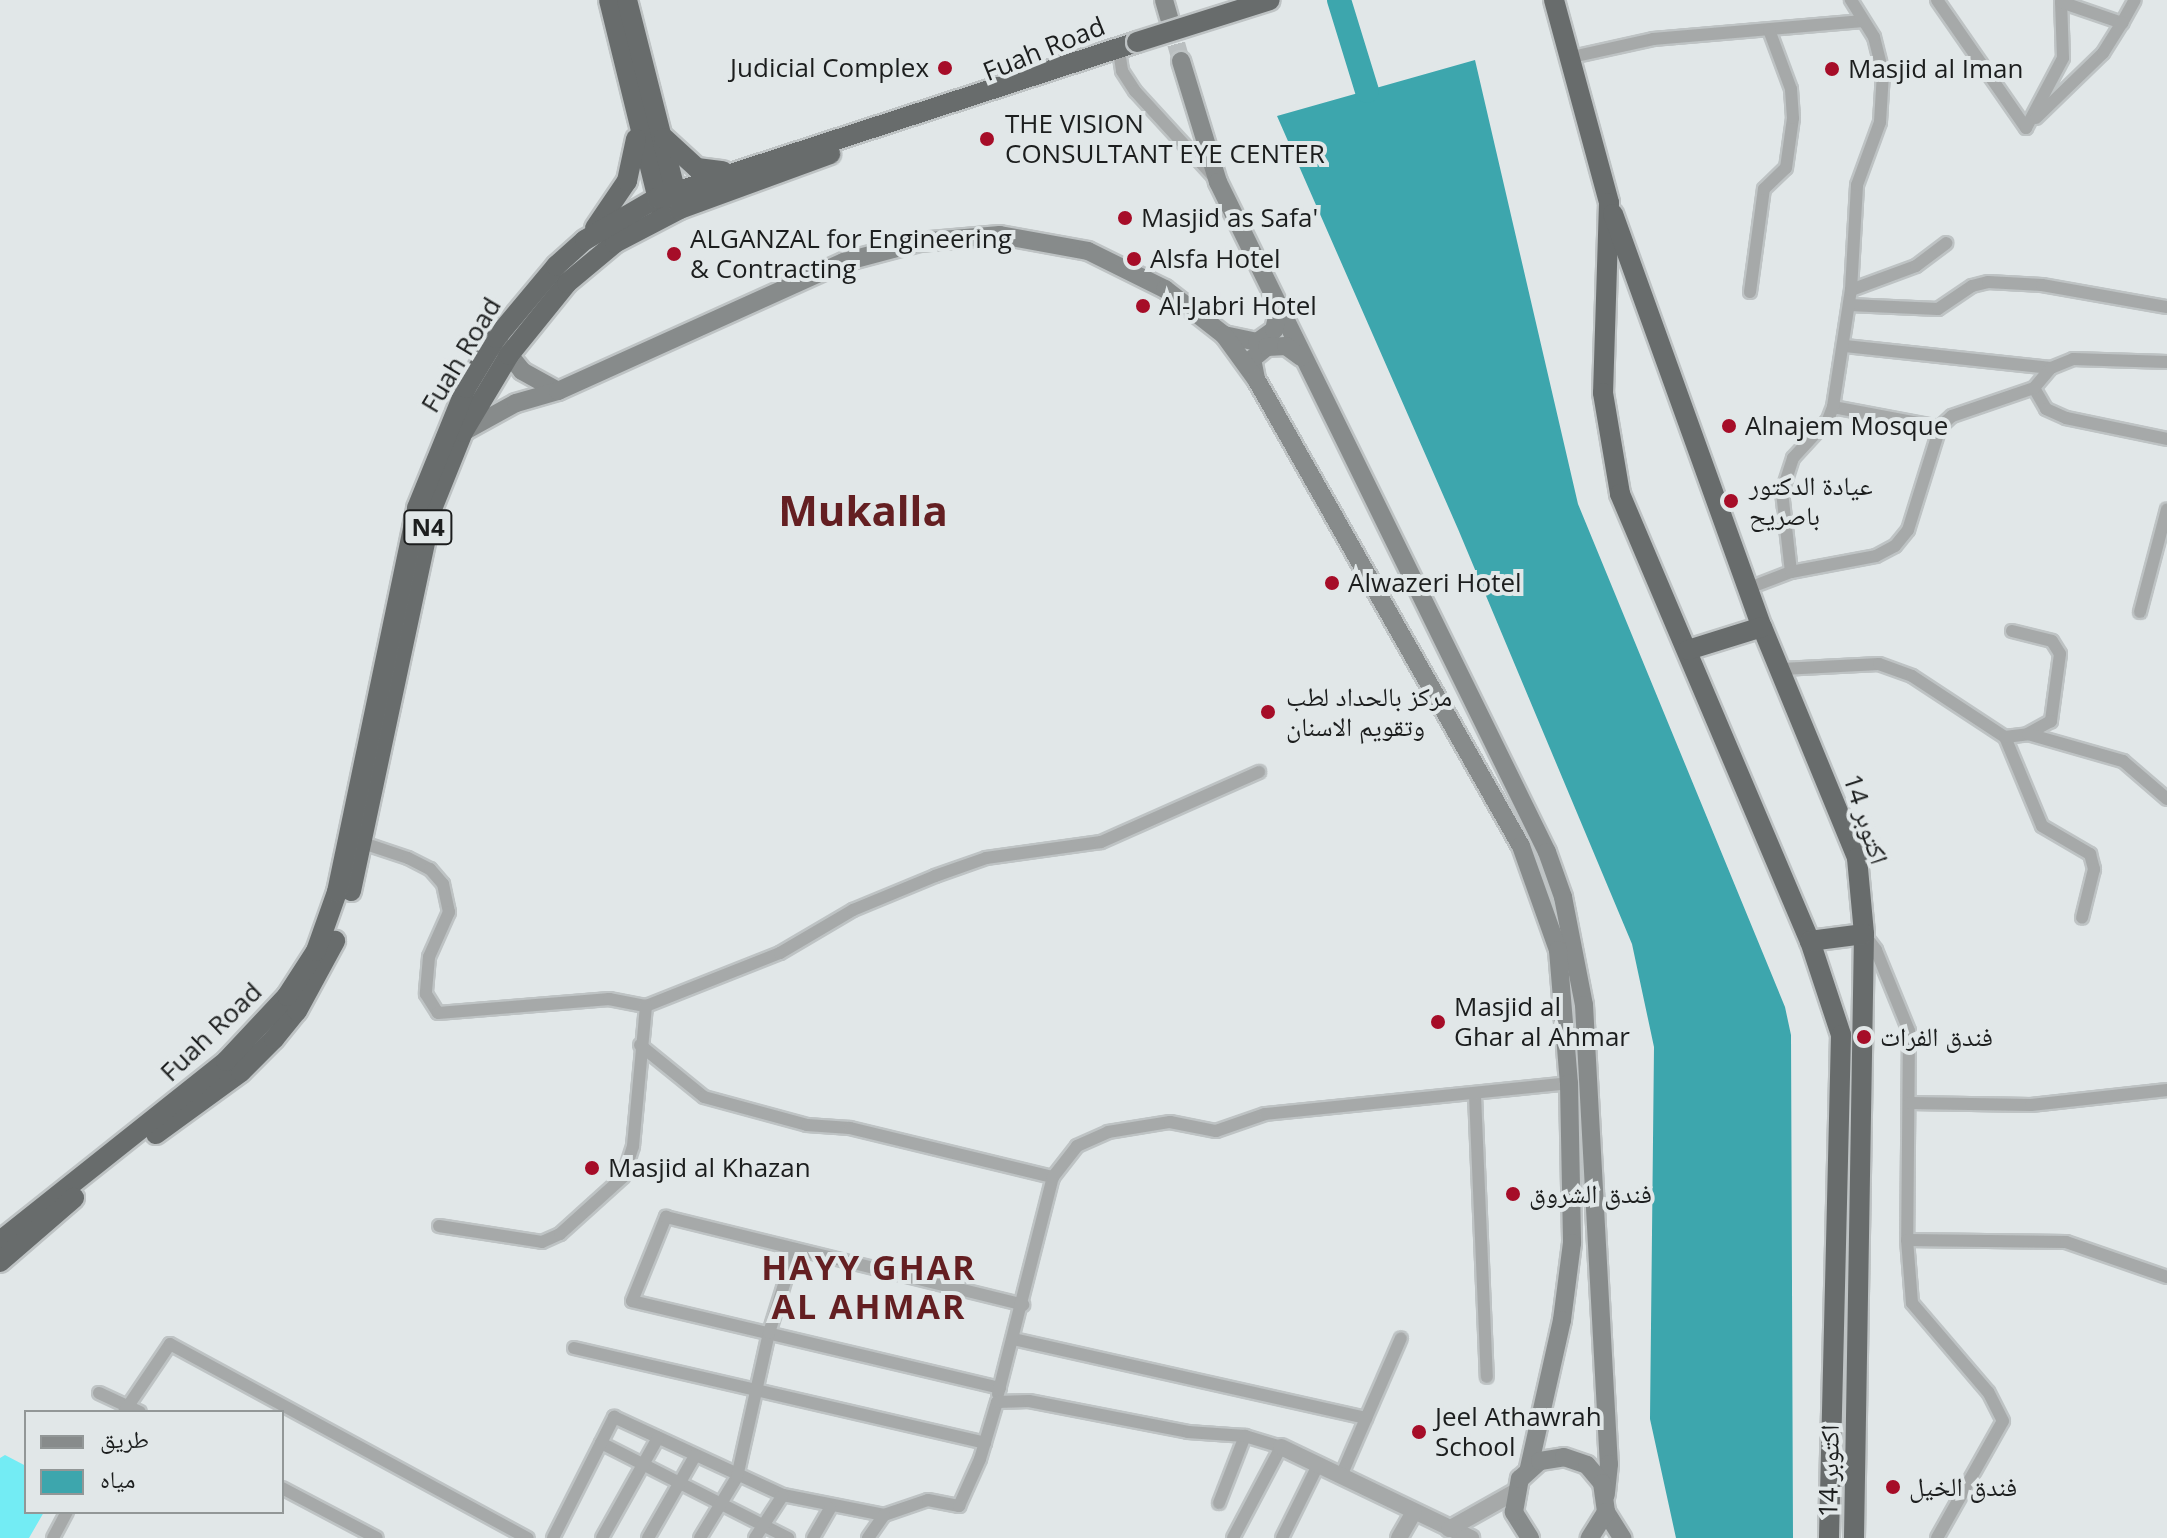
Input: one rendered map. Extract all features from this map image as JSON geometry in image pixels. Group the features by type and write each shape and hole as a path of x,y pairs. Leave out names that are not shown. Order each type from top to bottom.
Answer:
{"highway":[{"path":"585,240 627,181 637,151 635,119 609,0"},
{"path":"627,0 657,124 669,204"},
{"path":"1125,46 1270,0"},
{"path":"1554,0 1572,57 1609,203 1603,393 1620,494 1810,941 1841,1035 1829,1538"},
{"name":"Fuah Road","path":"0,1241 234,1066 287,996 330,918 417,508 446,430 496,338 528,295 585,240 669,204 735,170 1125,46"},
{"name":"Fuah Road","path":"0,1262 297,1011 328,956 363,843 432,509 463,432 509,355 567,283 669,204 1125,46"},
{"path":"635,119 669,204"},
{"path":"657,124 683,160 708,171 735,170"},
{"name":"14 اكتوبر","path":"1609,203 1762,627 1782,669 1857,858 1864,934 1854,1538"},
{"path":"1688,650 1762,627"},
{"path":"1810,941 1864,934"}],"main road":[{"path":"1181,61 1218,182 1278,312 1547,852 1563,897 1584,1005 1609,1464 1606,1504 1590,1538"},
{"path":"463,432 516,403 558,391 844,262 919,242 1000,235 1088,251 1165,289 1224,335 1256,379 1521,846 1558,950 1569,1083 1570,1274 1529,1468 1515,1492 1514,1512 1530,1538"},
{"path":"1224,335 1257,342 1274,330 1278,312"},
{"path":"496,338 522,371 558,391"},
{"path":"1256,379 1252,359 1267,347 1286,346 1301,357"},
{"path":"1529,1468 1551,1457 1576,1459 1596,1473 1622,1538"}],"street":[{"path":"1791,572 1782,492 1787,471 1833,407 1845,346 1857,185 1880,122 1883,73 1874,37 1851,0"},
{"path":"1937,0 2026,128"},
{"path":"2026,128 2103,53 2135,0"},
{"path":"2026,128 2063,58 2061,2 2122,23"},
{"path":"1572,57 1653,39 1863,21"},
{"path":"1750,292 1764,189 1786,168 1793,118 1784,62 1769,30"},
{"path":"1125,46 1135,91 1218,182"},
{"path":"1851,290 1916,266 1946,243"},
{"path":"1849,305 1938,309 1972,286 1988,282 2167,307"},
{"path":"1845,346 2051,368"},
{"path":"1749,588 1791,572 1876,556 1895,546 1908,530 1940,427 1952,416 2034,388 2051,368 2073,359 2167,362"},
{"path":"2034,388 2046,409 2066,418 2167,439"},
{"path":"1833,407 1940,427"},
{"path":"2140,612 2167,509"},
{"path":"2005,737 2028,734 2051,721 2060,654 2052,641 2012,631"},
{"path":"1782,669 1879,664 1912,676 2005,737 2042,826 2090,854 2094,869 2082,918"},
{"path":"2028,734 2123,761 2167,799"},
{"path":"363,843 430,869 443,884 449,912 429,957 426,994 438,1013 609,999 646,1006 780,953 853,910 935,876 986,858 1101,842 1259,772"},
{"path":"1864,934 1876,950 1906,1020 1910,1103 1907,1240 1912,1303 1988,1392 2003,1421 1937,1538"},
{"path":"439,1226 542,1242 560,1234 623,1177 633,1146 646,1006"},
{"path":"640,1045 704,1097 807,1125 850,1128 1053,1177"},
{"path":"553,1538 614,1417 737,1477 783,1495 830,1508 884,1515 928,1500 959,1506 985,1443 997,1402 1053,1177 1077,1146 1108,1132 1170,1122 1216,1131 1265,1114 1475,1095 1569,1083"},
{"path":"1910,1103 2031,1105 2167,1090"},
{"path":"1475,1095 1487,1377"},
{"path":"1000,1388 632,1301 666,1217 1023,1305"},
{"path":"1907,1240 2066,1242 2167,1277"},
{"path":"700,1538 737,1477 769,1333 795,1249"},
{"path":"1341,1476 1401,1338"},
{"path":"1013,1339 1366,1418"},
{"path":"99,1393 130,1410 170,1344 528,1538"},
{"path":"574,1348 985,1443"},
{"path":"997,1402 1029,1401 1188,1432 1245,1436 1281,1447 1471,1538"},
{"path":"1219,1503 1245,1436"},
{"path":"602,1538 658,1438"},
{"path":"601,1443 788,1538"},
{"path":"1233,1538 1281,1447"},
{"path":"648,1538 695,1456"},
{"path":"1282,1538 1318,1465"},
{"path":"284,1489 377,1538"},
{"path":"1449,1529 1515,1492"},
{"path":"755,1538 783,1495"},
{"path":"813,1538 830,1508"},
{"path":"1399,1538 1414,1512"},
{"path":"53,1538 66,1514"},
{"path":"868,1538 884,1515"}],"shaded area":[{"path":"5,1455 24,1465 24,1514 43,1514 29,1538 0,1538 0,1458"}],"water":[{"path":"1475,60 1578,504 1785,1007 1791,1035 1793,1538 1676,1538 1650,1419 1654,1047 1632,944 1458,529 1277,116"}],"waterway":[{"path":"1339,0 1367,91"}],"tunnel":[{"path":"1169,18 1181,61"}],"place":[{"name":"Judicial Complex","path":"945,68"},
{"name":"Masjid al Iman","path":"1832,69"},
{"name":"THE VISION CONSULTANT EYE CENTER","path":"987,139"},
{"name":"Masjid as Safa'","path":"1125,218"},
{"name":"ALGANZAL for Engineering & Contracting","path":"674,254"},
{"name":"Alsfa Hotel","path":"1134,259"},
{"name":"Al-Jabri Hotel","path":"1143,306"},
{"name":"Alnajem Mosque","path":"1729,426"},
{"name":"عيادة الدكتور باصريح","path":"1731,501"},
{"name":"Alwazeri Hotel","path":"1332,583"},
{"name":"مركز بالحداد لطب وتقويم الاسنان","path":"1268,712"},
{"name":"Masjid al Ghar al Ahmar","path":"1438,1022"},
{"name":"فندق الفرات","path":"1864,1037"},
{"name":"Masjid al Khazan","path":"592,1168"},
{"name":"فندق الشروق","path":"1513,1194"},
{"name":"Jeel Athawrah School","path":"1419,1432"},
{"name":"فندق الخيل","path":"1893,1487"}],"district":[{"name":"Mukalla","path":"863,510"},
{"name":"HAYY GHAR AL AHMAR","path":"869,1286"}]}
